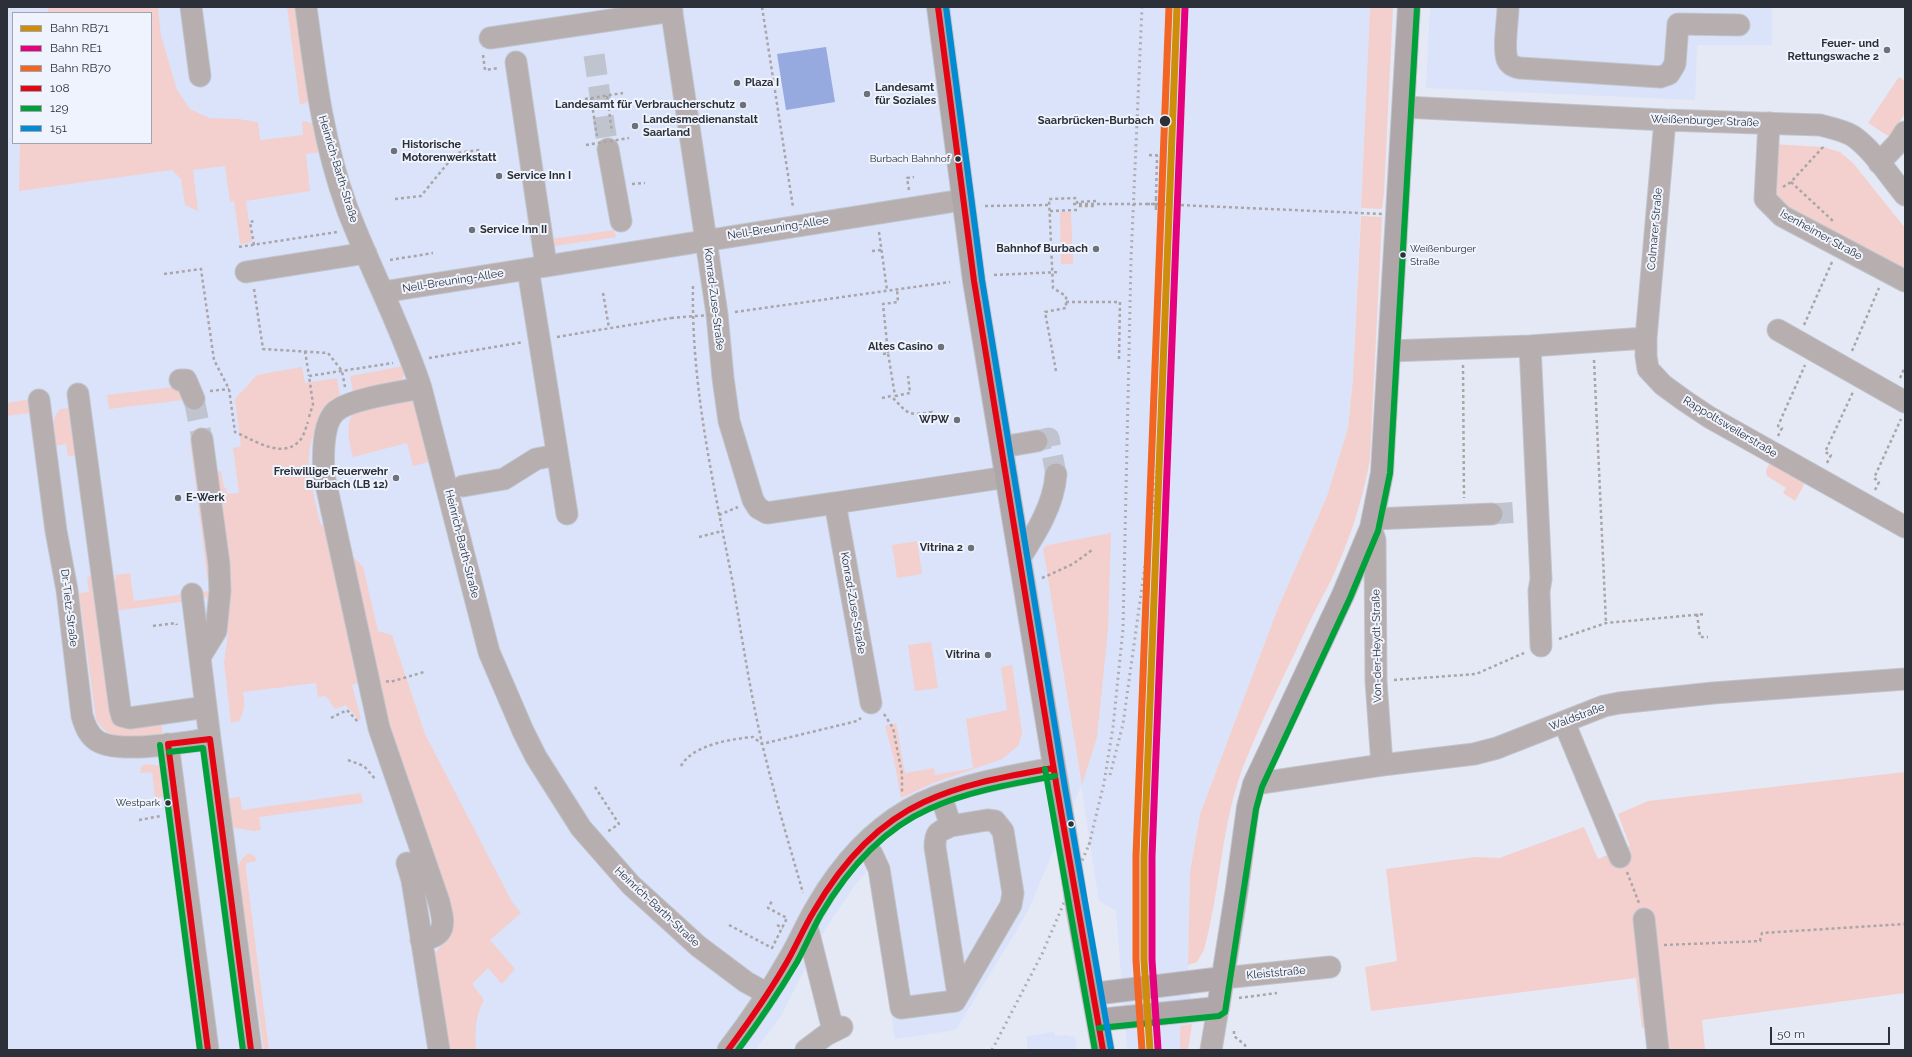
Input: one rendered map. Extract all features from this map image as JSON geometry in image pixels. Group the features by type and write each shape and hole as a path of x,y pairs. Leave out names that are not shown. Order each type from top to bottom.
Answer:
{"main road":[{"path":"938,7 962,200 1066,843 1103,1050"},
{"name":"Von-der-Heydt-Straße","path":"1228,1007 1223,978 1248,807 1254,784 1343,595 1372,523 1382,473 1409,7"},
{"path":"1093,994 1223,978"},
{"path":"1098,1020 1228,1007"}],"street":[{"path":"191,7 200,76"},
{"name":"Heinrich-Barth-Straße","path":"306,7 320,113 334,166 356,229 412,360 421,388 490,652 522,731 536,757 581,828 631,885 698,946 746,982 768,994"},
{"path":"1508,7 1506,50 1508,61 1513,66 1520,68 1660,77 1669,74 1675,64 1678,24 1739,25"},
{"path":"486,44 672,9"},
{"name":"Konrad-Zuse-Straße","path":"672,9 706,239 729,421 753,500 758,508 767,513 1006,477"},
{"path":"516,62 557,455 567,514"},
{"name":"Weißenburger Straße","path":"1404,107 1665,120 1820,125 1836,129 1852,136 1879,163 1905,195"},
{"name":"Colmarer Straße","path":"1646,338 1665,120"},
{"name":"Isenheimer Straße","path":"1769,123 1765,199 1782,216 1905,281"},
{"path":"1879,163 1898,144 1905,132"},
{"path":"606,144 621,221"},
{"name":"Nell-Breuning-Allee","path":"383,292 706,239 962,200"},
{"path":"249,278 366,253"},
{"path":"1778,330 1902,401"},
{"path":"1390,351 1530,346 1646,338"},
{"name":"Rappoltsweilerstraße","path":"1646,338 1648,369 1663,385 1716,421 1905,527"},
{"path":"1530,346 1529,511 1541,579 1539,591 1541,646"},
{"path":"180,380 186,380 194,399"},
{"path":"421,388 349,403 334,412 328,425 322,454 324,475 379,728 439,902 444,922 442,929 437,935 430,939 421,940"},
{"path":"78,394 101,578 122,716 130,718 206,706"},
{"name":"Dr.-Tietz-Straße","path":"39,400 56,531 67,590 82,716 86,730 96,740 105,745 129,748 210,739"},
{"path":"200,657 216,631 220,591 219,564 202,439"},
{"path":"1002,447 1037,440"},
{"path":"463,486 504,479 536,459 557,455"},
{"path":"1020,558 1039,528 1055,486 1056,474"},
{"name":"Konrad-Zuse-Straße","path":"835,503 866,710"},
{"path":"1372,523 1492,514"},
{"name":"Von-der-Heydt-Straße","path":"1372,523 1375,540 1376,681 1382,765"},
{"path":"192,594 251,1050"},
{"name":"Waldstraße","path":"1254,784 1382,765 1480,753 1604,706 1630,701 1905,679"},
{"path":"1564,722 1620,858"},
{"path":"168,744 208,1050"},
{"path":"728,1050 768,994 817,906 839,873 863,845 881,829 908,810 941,796 985,783 1054,768"},
{"path":"941,796 951,826"},
{"path":"863,845 872,854 879,869 901,1008 955,1001 1006,915 1013,893 1003,831 995,820 987,820 951,826 940,831 935,837 958,995"},
{"path":"407,863 412,880 439,1050"},
{"path":"1644,919 1658,1050"},
{"path":"806,1050 837,1028 807,926"},
{"name":"Kleiststraße","path":"1223,978 1330,967"},
{"path":"1211,1050 1228,1007"}],"path":[{"path":"762,7 793,208"},
{"path":"486,44 485,70 488,70"},
{"path":"579,100 623,93"},
{"path":"606,144 607,96"},
{"path":"591,98 606,144"},
{"path":"586,145 606,144 629,138"},
{"path":"1777,189 1791,182 1822,147"},
{"path":"395,199 421,196 456,153 480,150"},
{"path":"1149,155 1166,156"},
{"path":"1156,207 1157,156"},
{"path":"909,190 907,178 914,177"},
{"path":"1791,182 1836,224"},
{"path":"1056,370 1045,312 1066,308 1066,296 1053,288 1049,199 1077,198 1077,200"},
{"path":"1050,211 1078,209 1096,205 1096,201 1077,202 1078,206 1096,205"},
{"path":"1073,204 1383,214"},
{"path":"1147,204 1156,207 1164,204"},
{"path":"985,206 1049,205"},
{"path":"254,221 250,222 254,245"},
{"path":"238,247 356,229"},
{"path":"879,232 887,290"},
{"path":"872,251 881,250"},
{"path":"390,260 433,253"},
{"path":"1803,328 1832,263"},
{"path":"164,274 201,269 214,360 229,389 235,432 275,449 289,448 300,439 313,404 305,351"},
{"path":"994,275 1060,272"},
{"path":"1048,273 1048,278"},
{"path":"249,278 263,348 328,353 342,371"},
{"path":"727,313 950,282"},
{"path":"693,283 695,348 702,424 745,662 762,744 804,895"},
{"path":"1850,357 1882,283"},
{"path":"895,396 888,353 883,304 898,302 897,289"},
{"path":"603,293 609,328"},
{"path":"1066,302 1120,302 1119,360"},
{"path":"671,318 709,315"},
{"path":"883,354 888,353"},
{"path":"1463,360 1468,515"},
{"path":"1594,361 1599,508 1606,624"},
{"path":"309,376 395,363"},
{"path":"1779,436 1782,428 1778,426 1804,367"},
{"path":"1875,491 1879,482 1874,478 1902,401 1905,367"},
{"path":"882,398 910,393 908,376"},
{"path":"214,391 229,389"},
{"path":"1826,464 1831,455 1825,452 1854,390"},
{"path":"890,396 907,412 913,415 932,412 934,418"},
{"path":"719,514 733,509"},
{"path":"698,537 722,531"},
{"path":"1024,581 1048,577 1073,564 1092,550"},
{"path":"1697,614 1700,637 1708,637"},
{"path":"153,626 167,624"},
{"path":"382,681 390,682 424,672"},
{"path":"681,766 684,760 700,750 730,739 752,737 762,744 857,721 866,710 882,710 893,728 902,774 903,799"},
{"path":"595,787 619,824 605,833"},
{"path":"1620,858 1623,861 1644,919"},
{"path":"729,925 772,948 787,918 768,908 772,901"},
{"path":"1648,946 1760,941 1762,933 1905,924"},
{"path":"777,925 783,928"},
{"path":"1228,1007 1239,998 1281,992"},
{"path":"1235,1028 1234,1036 1245,1045 1246,1050"}],"shaded area":[{"path":"7,7 1370,7 1353,378 1348,428 1327,496 1278,608 1200,814 1190,872 1188,965 1192,1024 1180,1026 1180,1050 1127,1050 1116,911 1099,901 1081,786 1027,913 956,1030 895,1039 868,871 855,885 826,928 781,1016 755,1050 7,1050"},
{"path":"47,7 158,7 161,36 177,90 190,109 209,118 238,119 258,122 260,140 303,135 302,121 312,123 316,129 321,152 306,154 310,191 246,201 252,242 240,244 234,201 230,202 225,166 193,170 198,211 185,205 181,179 172,170 19,191 20,144 152,144 152,12 49,12"},
{"path":"287,7 298,7 310,97 308,102 300,105"},
{"path":"1370,7 1393,7 1382,209 1361,208"},
{"path":"1430,7 1772,7 1772,45 1697,45 1695,100 1426,88"},
{"path":"1899,77 1905,81 1905,113 1890,137 1868,123"},
{"path":"1773,144 1823,147 1840,152 1853,163 1905,228 1905,275 1770,197"},
{"path":"1060,212 1071,212 1073,264 1061,264"},
{"path":"1361,216 1382,217 1370,459 1364,489 1355,519 1339,562 1260,727 1245,762 1231,808 1210,927 1204,950 1197,962 1188,965 1190,872 1200,814 1278,608 1327,496 1348,428 1353,378"},
{"path":"614,230 616,237 549,247 551,239"},
{"path":"404,366 404,374 401,380 395,384 378,389 353,393 350,376"},
{"path":"302,367 305,383 337,378 340,396 329,403 320,413 310,446 308,470 320,523 363,567 378,631 392,635 425,734 512,902 521,913 490,940 515,969 502,984 488,968 472,984 484,1000 476,1024 476,1050 429,1050 418,967 438,950 448,932 374,678 352,685 361,719 359,720 346,705 335,709 326,696 318,697 316,683 243,692 244,703 239,721 231,723 224,662 228,634 227,597 215,472 221,471 224,488 226,488 227,494 239,493 233,448 241,446 235,399 257,375"},
{"path":"182,386 184,400 109,409 107,395"},
{"path":"32,399 30,413 7,416 7,403"},
{"path":"411,401 418,408 432,461 413,466 407,443 353,457 349,440 349,427 352,416 355,412 370,407"},
{"path":"72,408 77,455 68,456 66,444 55,446 53,422 60,409"},
{"path":"197,440 214,596 198,599 197,593 209,591 190,441"},
{"path":"1770,463 1805,483 1795,501 1783,493 1786,488 1767,476 1766,470"},
{"path":"1111,533 1108,630 1097,737 1082,785 1043,548 1048,545"},
{"path":"917,541 922,574 897,578 892,545"},
{"path":"130,573 134,601 186,594 188,601 114,611 110,580 116,579 115,575"},
{"path":"92,576 114,714 161,723 163,734 145,737 117,736 109,733 96,719 79,593 89,592 87,577"},
{"path":"931,642 938,688 915,691 908,645"},
{"path":"1012,665 1022,733 1018,746 1002,759 933,783 901,798 893,755 885,726 896,723 905,773 934,768 935,775 973,768 966,719 1007,710 1001,667"},
{"path":"146,764 161,766 169,796 155,798 152,772 140,773 141,767"},
{"path":"1905,772 1905,993 1702,1020 1705,1050 1664,1050 1662,1025 1642,1028 1636,978 1371,1011 1365,967 1397,961 1386,869 1475,857 1499,858 1584,827 1598,859 1630,846 1618,814 1648,801"},
{"path":"361,793 363,803 259,817 261,830 254,831 234,828 228,820 225,799 240,797 242,810"},
{"path":"249,853 254,856 257,861 246,863 246,870 269,1050 264,1050 245,916 239,916 235,882 238,866 242,859"},
{"path":"1192,1024 1188,1050 1180,1050 1180,1026"},
{"path":"1054,1032 1055,1036 1065,1035 1075,1037 1077,1050 1027,1050 1027,1036"}],"water":[{"path":"826,47 835,102 786,110 777,54"}],"tunnel":[{"path":"594,55 608,149"},
{"path":"194,399 202,439"},
{"path":"1037,441 1049,438 1056,474"},
{"path":"1492,514 1520,512"}],"railway":[{"path":"1089,845 1104,783 1113,727 1123,629 1131,260 1142,7"},
{"path":"1110,775 1123,724 1154,500 1160,431"},
{"path":"992,1050 1042,954 1091,840"}],"rail line":[{"name":"RB70","path":"1142,1050 1136,960 1136,856 1169,7"},
{"name":"RB71","path":"1150,1050 1144,960 1144,856 1177,7"},
{"name":"RE1","path":"1158,1049 1152,960 1152,856 1185,7"}],"transit line":[{"name":"108","path":"938,7 974,281 1057,789 1103,1050"},
{"name":"151","path":"946,7 982,280 1065,788 1111,1049"},
{"name":"129","path":"1099,1028 1219,1016 1225,1012 1256,809 1262,787 1350,598 1378,531 1390,473 1417,7"},
{"name":"108","path":"168,744 210,739 251,1050"},
{"name":"108","path":"168,744 208,1050"},
{"name":"129","path":"160,745 200,1050"},
{"name":"129","path":"169,752 203,748 243,1050"},
{"name":"108","path":"728,1050 778,978 824,894 835,878 875,834 907,811 940,795 971,785 1053,768"},
{"name":"129","path":"1045,769 1095,1050"},
{"name":"129","path":"738,1050 776,996 800,956 820,916 830,900 853,868 880,840 895,828 912,818 929,809 959,797 1055,776"}],"place":[{"name":"Feuer- und Rettungswache 2","path":"1887,50"},
{"name":"Plaza I","path":"737,83"},
{"name":"Landesamt für Soziales","path":"867,94"},
{"name":"Landesamt für Verbraucherschutz","path":"743,105"},
{"name":"Saarbrücken-Burbach","path":"1165,121"},
{"name":"Landesmedienanstalt Saarland","path":"635,126"},
{"name":"Historische Motorenwerkstatt","path":"394,151"},
{"name":"Burbach Bahnhof","path":"958,159"},
{"name":"Service Inn I","path":"499,176"},
{"name":"Service Inn II","path":"472,230"},
{"name":"Bahnhof Burbach","path":"1096,249"},
{"name":"Weißenburger Straße","path":"1403,255"},
{"name":"Altes Casino","path":"941,347"},
{"name":"WPW","path":"957,420"},
{"name":"Freiwillige Feuerwehr Burbach (LB 12)","path":"396,478"},
{"name":"E-Werk","path":"178,498"},
{"name":"Vitrina 2","path":"971,548"},
{"name":"Vitrina","path":"988,655"},
{"name":"Westpark","path":"168,803"}]}
